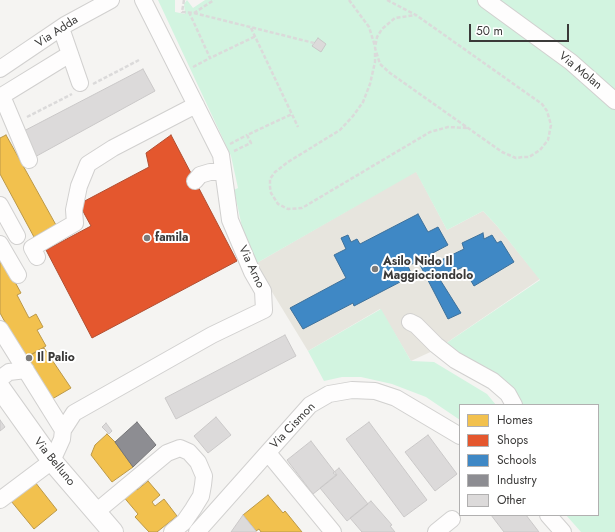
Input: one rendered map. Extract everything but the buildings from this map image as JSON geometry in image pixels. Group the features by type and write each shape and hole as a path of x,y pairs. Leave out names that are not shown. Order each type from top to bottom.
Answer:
{"main road":[{"name":"Via Belluno","path":"0,388 52,461 113,532"}],"street":[{"name":"Via Adda","path":"2,68 61,28 111,0"},
{"name":"Via Arno","path":"52,461 62,439 63,430 74,413 212,335 264,310 263,292 252,272 230,220 221,155 144,0"},
{"name":"Via Molan","path":"486,0 571,62 615,101"},
{"path":"61,28 80,83"},
{"path":"29,160 1,96 70,54"},
{"path":"37,257 32,248 76,223 74,210 79,186 88,164 113,148 196,105"},
{"path":"195,181 200,175 210,172 223,172"},
{"path":"0,205 17,236"},
{"path":"0,244 18,275"},
{"path":"410,322 416,324 455,360 493,381 508,394 513,404"},
{"path":"0,329 63,430"},
{"path":"0,379 9,372 26,370"},
{"name":"Via Cismon","path":"197,532 310,405 329,394 352,390 375,391 396,398 459,435"},
{"path":"96,512 167,453 180,448 189,452 198,462 204,476 201,496 184,522 172,532"},
{"path":"268,453 332,532"},
{"path":"0,500 52,461"},
{"path":"549,516 563,532"},
{"path":"436,532 452,518"}],"path":[{"path":"184,0 182,12 194,13 314,43"},
{"path":"194,13 214,0"},
{"path":"349,0 369,27 380,64 390,73 502,152 516,158 529,157 540,150 548,140 551,125 547,111 542,104 416,16 387,0"},
{"path":"189,12 210,58"},
{"path":"416,16 401,16 387,23 377,37 375,62 370,84 363,102 340,130 288,162 275,172 270,179 271,193 278,204 288,209 302,208 430,132 448,127 468,128"},
{"path":"251,27 298,127"},
{"path":"189,69 256,36"},
{"path":"226,146 292,114"},
{"path":"229,154 251,143 247,135"}],"shaded area":[{"path":"416,171 447,230 483,211 540,279 439,348 411,361 380,309 308,351 255,264"}],"green space":[{"path":"158,0 175,0 175,12 185,14 184,4 187,0 193,8 205,0 615,0 615,532 581,532 567,516 599,516 599,404 513,404 439,348 540,280 497,226 483,211 447,230 416,172 255,264 245,241 234,190 238,188 231,156"},
{"path":"381,309 411,361 434,362 487,394 495,404 459,404 459,419 426,397 392,384 361,377 342,377 324,381 308,351"}],"place":[{"name":"famila","path":"147,238"},
{"name":"Asilo Nido Il Maggiociondolo","path":"375,269"},
{"name":"Il Palio","path":"29,358"}]}
